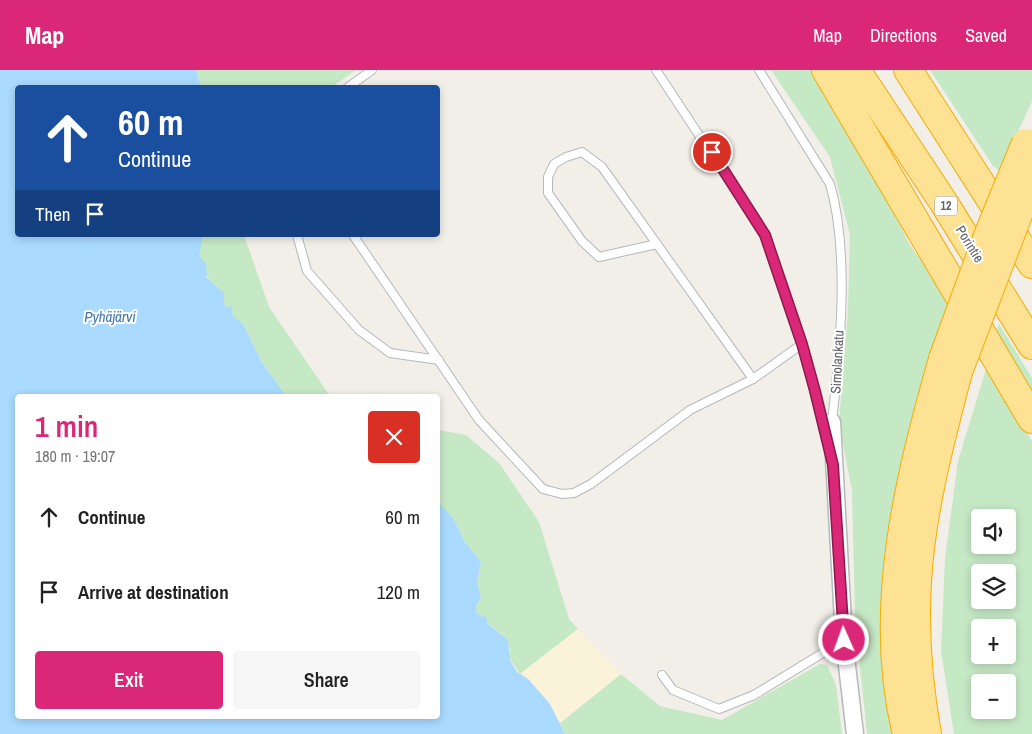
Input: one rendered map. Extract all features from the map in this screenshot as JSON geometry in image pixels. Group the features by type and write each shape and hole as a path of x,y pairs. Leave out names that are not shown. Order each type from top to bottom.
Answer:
{"highway":[{"path":"826,70 1032,419"},
{"name":"Porintie","path":"856,70 944,203 1032,345"},
{"path":"908,70 1032,264"},
{"path":"927,734 920,694 916,631 917,581 923,523 951,366 990,233 1029,136"},
{"path":"907,734 899,693 896,643 897,578 916,452 1032,178"}],"street":[{"name":"Simolankatu","path":"832,422 844,640 855,734"}],"lane":[{"path":"351,85 372,70"},
{"path":"656,70 765,235 802,344 833,465"},
{"name":"Simolankatu","path":"759,70 830,184 834,198 841,244 837,377 832,422"},
{"path":"657,244 599,257 582,241 548,192 548,177 554,164 566,157 582,152 602,167 657,244 753,379"},
{"path":"298,237 307,271 359,330 390,353 439,360"},
{"path":"354,237 479,420 543,489 562,494 574,493 591,484 690,410 753,379 802,344"},
{"path":"662,675 673,690 719,709 754,695 844,640"}],"green space":[{"path":"196,70 356,70 334,85 200,85"},
{"path":"771,70 815,70 848,125 910,245 951,303 901,734 867,734 855,617 852,491 839,423 848,309 850,235 830,157"},
{"path":"930,70 1032,70 1032,101 1000,171 993,166"},
{"path":"202,237 245,237 269,307 329,394 285,394 261,361 243,324 233,316 231,306 228,308 224,304 216,291 200,260 200,245"},
{"path":"999,324 1032,378 1032,396 995,333"},
{"path":"987,366 1032,441 1032,734 954,734 941,651 945,558 958,461"},
{"path":"440,430 466,435 499,463 539,522 569,619 578,629 520,674 508,656 510,652 508,640 477,614 476,606 481,598 477,581 481,562 464,541 454,519 440,504"},
{"path":"820,664 827,665 836,685 842,734 565,734 560,723 621,674 660,706 722,720"}],"sand":[{"path":"578,629 621,674 560,723 543,696 520,674"}],"water":[{"name":"Pyhäjärvi","path":"0,70 196,70 200,85 15,85 15,237 203,237 199,256 206,263 207,278 224,293 224,304 228,308 231,305 233,316 243,324 261,361 285,394 15,394 15,719 440,719 440,504 454,519 464,541 481,562 477,581 481,598 476,606 477,614 487,618 487,623 508,640 510,660 517,672 528,679 550,704 565,734 0,734"}],"route":[{"path":"712,152 765,235 802,344 815,391 833,465 844,640"}]}
